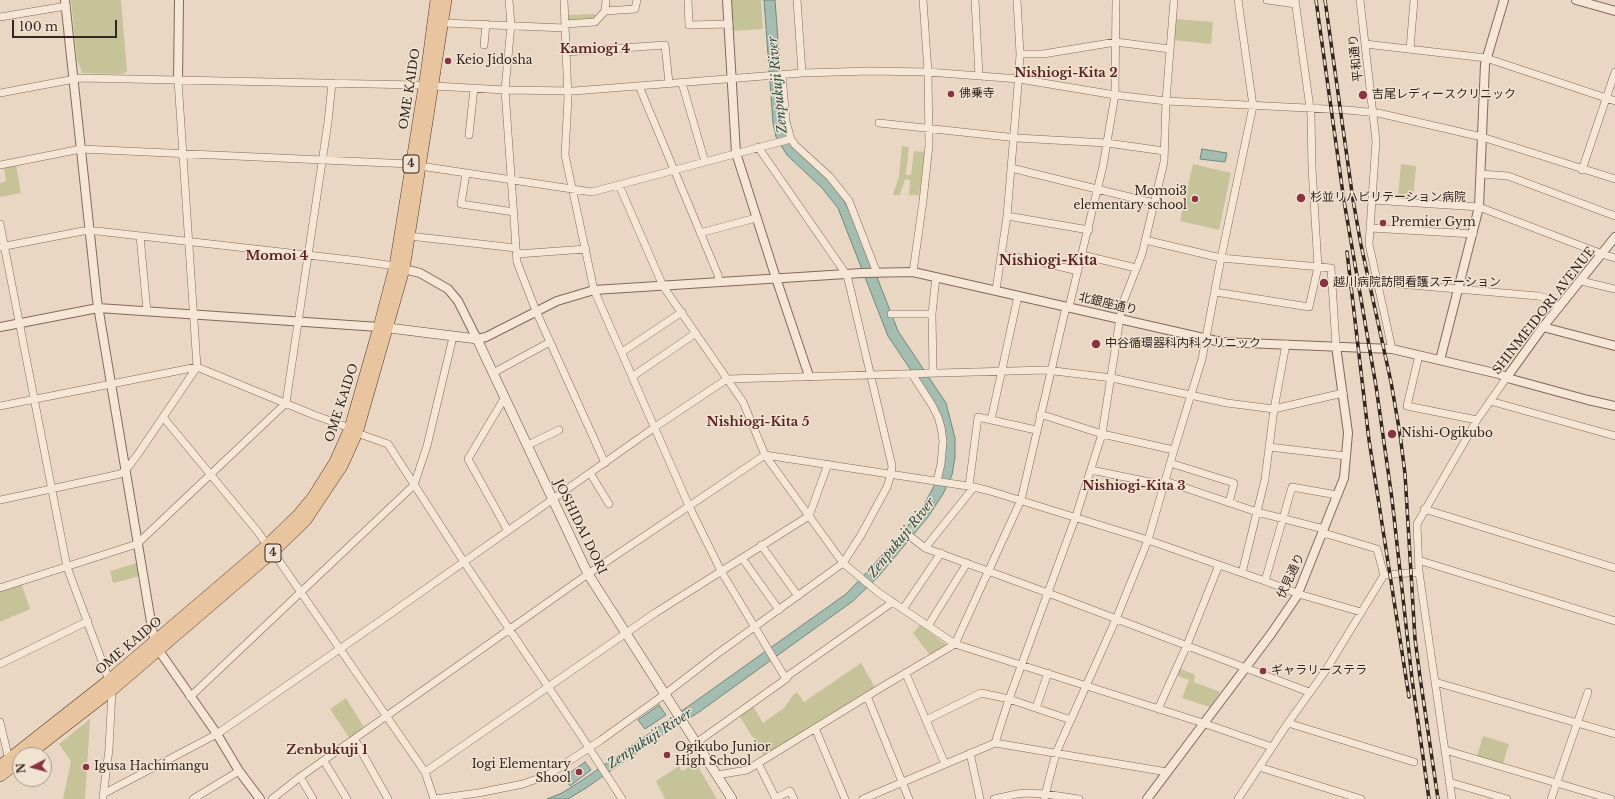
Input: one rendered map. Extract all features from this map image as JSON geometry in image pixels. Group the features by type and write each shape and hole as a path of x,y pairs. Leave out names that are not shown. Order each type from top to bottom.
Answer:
{"main road":[{"name":"OME KAIDO","path":"429,86 436,0"},
{"name":"OME KAIDO","path":"399,268 415,165 429,86 444,23 446,0"},
{"name":"OME KAIDO","path":"37,747 270,549 298,516 335,462 353,430 384,328 399,268 409,236 415,165"},
{"path":"384,328 477,339"},
{"name":"JOSHIDAI DORI","path":"477,339 588,574 732,799"},
{"name":"OME KAIDO","path":"4,763 111,685"},
{"path":"0,776 12,767"}],"street":[{"path":"0,500 120,474 125,471 197,367 178,80 179,0"},
{"path":"509,0 511,25 505,90 517,262 536,311 605,463"},
{"path":"564,0 567,91 565,155 594,290 689,506 721,571 786,679"},
{"path":"444,23 565,26 595,22 605,11 606,0"},
{"path":"605,11 636,9 636,0"},
{"path":"688,0 689,25 729,24"},
{"path":"727,0 736,153 756,218 809,376"},
{"path":"797,0 802,73"},
{"path":"913,272 928,159 928,72 923,0"},
{"path":"974,0 979,76"},
{"path":"996,290 1007,216 1014,138 1020,54 1017,0"},
{"path":"717,775 747,770 955,644 1021,500 1040,414 1067,307 1089,230 1098,190 1115,95 1116,0"},
{"path":"995,742 1009,699 1076,516 1102,434 1112,378 1122,305 1145,240 1164,162 1166,101 1174,0"},
{"path":"1044,796 1056,753 1116,619 1148,540 1202,359 1221,258 1253,106 1238,0"},
{"path":"1215,292 1309,307 1318,267 1310,109 1296,2 1267,0"},
{"name":"平和通り","path":"1360,0 1376,151 1369,244 1376,282 1392,349"},
{"path":"1410,49 1414,0"},
{"path":"1440,360 1479,207 1486,58 1504,0"},
{"path":"1576,0 1615,11"},
{"path":"0,17 65,3 98,308 153,634 162,656 217,734 239,771 260,799"},
{"path":"484,45 486,24"},
{"path":"1020,54 1043,54 1116,42 1170,49"},
{"path":"1365,44 1486,58 1615,101"},
{"path":"566,52 666,45 669,83"},
{"path":"0,93 73,79 332,83 567,91 781,76 802,73 871,71 928,72 1018,79 1115,95 1166,101 1347,110 1373,113 1482,137 1615,180"},
{"path":"1582,170 1615,72"},
{"path":"781,76 786,122 790,139 830,177 849,201 876,273"},
{"path":"0,588 137,544 212,475 286,403 332,83"},
{"path":"682,83 705,162"},
{"path":"639,86 718,275 719,282"},
{"path":"469,136 474,88"},
{"path":"879,123 1014,138 1107,142 1164,151"},
{"path":"0,165 81,149 182,153 415,165 466,174 592,192 790,139"},
{"path":"163,416 270,549 425,772 434,799 478,793 523,784 548,775 665,694 717,654 843,563 862,535 887,487 892,466 846,274 758,147"},
{"path":"1011,168 1098,190 1154,202"},
{"path":"466,174 462,204 514,212"},
{"path":"1481,174 1508,176 1615,216"},
{"path":"619,185 663,286 743,402 765,455 843,563 893,602 955,644 1203,723 1272,747"},
{"path":"1372,200 1479,207 1615,258"},
{"path":"1007,216 1089,230"},
{"path":"700,233 756,218"},
{"path":"0,224 2,246 20,323 67,567 111,685 109,749 103,797"},
{"path":"1370,228 1473,234"},
{"path":"2,246 90,231 308,255 399,268 420,273 448,288 458,301 477,339"},
{"path":"140,236 147,311"},
{"path":"409,236 516,251 586,249"},
{"name":"SHINMEIDORI AVENUE","path":"1452,799 1419,572 1417,524 1424,509 1477,420 1543,327 1615,237"},
{"path":"1145,240 1221,258 1328,267 1332,271 1336,346"},
{"path":"1002,254 1078,271"},
{"path":"1082,255 1136,268"},
{"name":"北銀座通り","path":"477,339 556,301 594,290 862,273 913,272 1222,342 1392,349 1507,377 1588,400 1615,406"},
{"path":"929,374 932,314 936,276"},
{"path":"1581,281 1615,289"},
{"path":"1376,282 1538,296 1549,299 1558,308"},
{"path":"991,420 1018,296"},
{"path":"0,326 98,308 299,320 384,328"},
{"path":"622,352 682,312"},
{"path":"891,314 932,314"},
{"path":"1543,327 1615,346"},
{"path":"633,376 696,333"},
{"path":"190,697 414,485 427,446 453,337"},
{"path":"493,373 550,342"},
{"path":"1242,573 1265,479 1278,381 1286,344"},
{"name":"伏見通り","path":"1147,799 1271,634 1298,593 1344,478 1348,433 1336,346"},
{"path":"1419,355 1407,406 1477,420"},
{"path":"0,406 197,367 388,444 464,562 622,799"},
{"path":"103,797 217,734 655,427 727,379 929,374 1002,370 1052,370 1112,378 1227,402 1274,409 1343,393"},
{"path":"913,374 932,405 941,427 943,441 938,481"},
{"path":"505,397 468,459 508,531"},
{"path":"1491,400 1615,436"},
{"path":"1040,414 1102,434 1174,450"},
{"path":"925,548 972,486 978,417 1036,430"},
{"path":"528,445 559,430"},
{"path":"1269,447 1346,456"},
{"path":"272,799 300,777 355,740 588,574 765,455 972,486 1076,516 1298,593 1361,612"},
{"path":"1170,463 1234,483 1229,503"},
{"path":"425,772 654,613 809,516 828,464"},
{"path":"1091,470 1165,483 1377,549 1384,575 1326,670 1309,692 1238,799"},
{"path":"590,473 609,504"},
{"path":"1265,581 1292,487 1338,495"},
{"path":"1424,509 1615,568"},
{"path":"911,537 925,548 1309,692"},
{"path":"761,545 798,596"},
{"path":"904,609 941,553"},
{"path":"742,558 779,610"},
{"path":"1418,560 1615,621"},
{"path":"928,626 967,563"},
{"path":"1158,709 1187,645 1219,565"},
{"path":"1384,575 1419,572"},
{"path":"696,743 893,602"},
{"path":"0,664 88,621"},
{"path":"1036,708 1048,673"},
{"path":"906,674 945,764"},
{"path":"1435,682 1615,734"},
{"path":"1551,799 1588,692"},
{"path":"926,720 981,693 1009,699 1071,720"},
{"path":"867,696 901,783 909,799"},
{"path":"0,722 4,763"},
{"path":"1288,723 1414,762"},
{"path":"815,728 845,799"},
{"path":"355,740 388,799"},
{"path":"863,799 995,742 1167,772"},
{"path":"1445,750 1611,799"},
{"path":"970,753 980,799"},
{"path":"324,761 347,799"},
{"path":"758,763 776,798 790,791 794,799"},
{"path":"1259,767 1361,799"},
{"path":"192,799 239,771"},
{"path":"300,777 312,799"},
{"path":"1449,782 1507,799"},
{"path":"994,799 1017,794 1079,799"}],"shaded area":[{"path":"71,0 121,0 127,72 124,72 125,74 82,73 77,59"},
{"path":"730,0 761,0 763,29 732,31"},
{"path":"594,14 596,16 591,20 569,21 568,15"},
{"path":"1175,19 1213,22 1211,44 1174,40"},
{"path":"902,146 909,147 906,175 911,175 914,151 925,152 919,195 909,195 910,180 905,179 900,195 893,195 899,176"},
{"path":"1193,164 1231,173 1219,230 1180,221"},
{"path":"1401,164 1416,166 1413,199 1398,198"},
{"path":"16,165 21,193 0,197 0,183 6,181 4,167"},
{"path":"137,563 140,576 113,583 110,571"},
{"path":"22,585 30,609 0,622 0,591"},
{"path":"920,625 948,646 930,655 913,633"},
{"path":"861,663 876,689 764,756 754,737 753,738 739,715 753,706 763,723 784,708 793,695 797,692 804,702"},
{"path":"1179,668 1195,675 1194,682 1220,692 1210,707 1182,698 1189,680 1175,675"},
{"path":"346,698 365,729 350,739 330,709"},
{"path":"90,719 85,799 63,799 71,761 59,744"},
{"path":"1483,736 1509,744 1503,764 1477,756"},
{"path":"696,763 717,799 665,799 656,781 679,766 682,771"}],"water":[{"name":"Zenpukuji River","path":"764,0 775,0 786,132 830,181 846,204 859,231 898,331 946,403 955,438 955,457 952,475 943,494 928,517 878,577 853,601 699,712 662,735 586,788 568,799 547,799 562,793 581,781 846,594 920,512 941,473 945,456 937,409 888,336 838,208 822,188 787,155 776,137 773,123"},
{"path":"1202,149 1227,153 1225,162 1200,159"},
{"path":"659,705 666,715 645,729 638,720"},
{"path":"585,762 591,770 570,786 564,777"}],"railway":[{"path":"1316,0 1344,201 1376,386 1392,499 1412,679 1429,799"},
{"path":"1325,0 1353,200 1361,245 1391,382 1400,434 1405,474 1415,639 1438,799"},
{"path":"1347,252 1369,440 1409,697"}],"place":[{"name":"Keio Jidosha","path":"448,61"},
{"name":"佛乗寺","path":"951,94"},
{"name":"吉尾レディースクリニック","path":"1363,95"},
{"name":"杉並リハビリテーション病院","path":"1301,198"},
{"name":"Momoi3 elementary school","path":"1195,199"},
{"name":"Premier Gym","path":"1383,223"},
{"name":"越川病院訪問看護ステーション","path":"1324,283"},
{"name":"中谷循環器科内科クリニック","path":"1096,344"},
{"name":"Nishi-Ogikubo","path":"1392,434"},
{"name":"ギャラリーステラ","path":"1263,671"},
{"name":"Ogikubo Junior High School","path":"667,755"},
{"name":"Igusa Hachimangu","path":"86,767"},
{"name":"Iogi Elementary Shool","path":"579,772"}],"district":[{"name":"Kamiogi 4","path":"595,49"},
{"name":"Nishiogi-Kita 2","path":"1066,73"},
{"name":"Momoi 4","path":"277,256"},
{"name":"Nishiogi-Kita","path":"1048,261"},
{"name":"Nishiogi-Kita 5","path":"758,422"},
{"name":"Nishiogi-Kita 3","path":"1134,486"},
{"name":"Zenbukuji 1","path":"327,750"}]}
